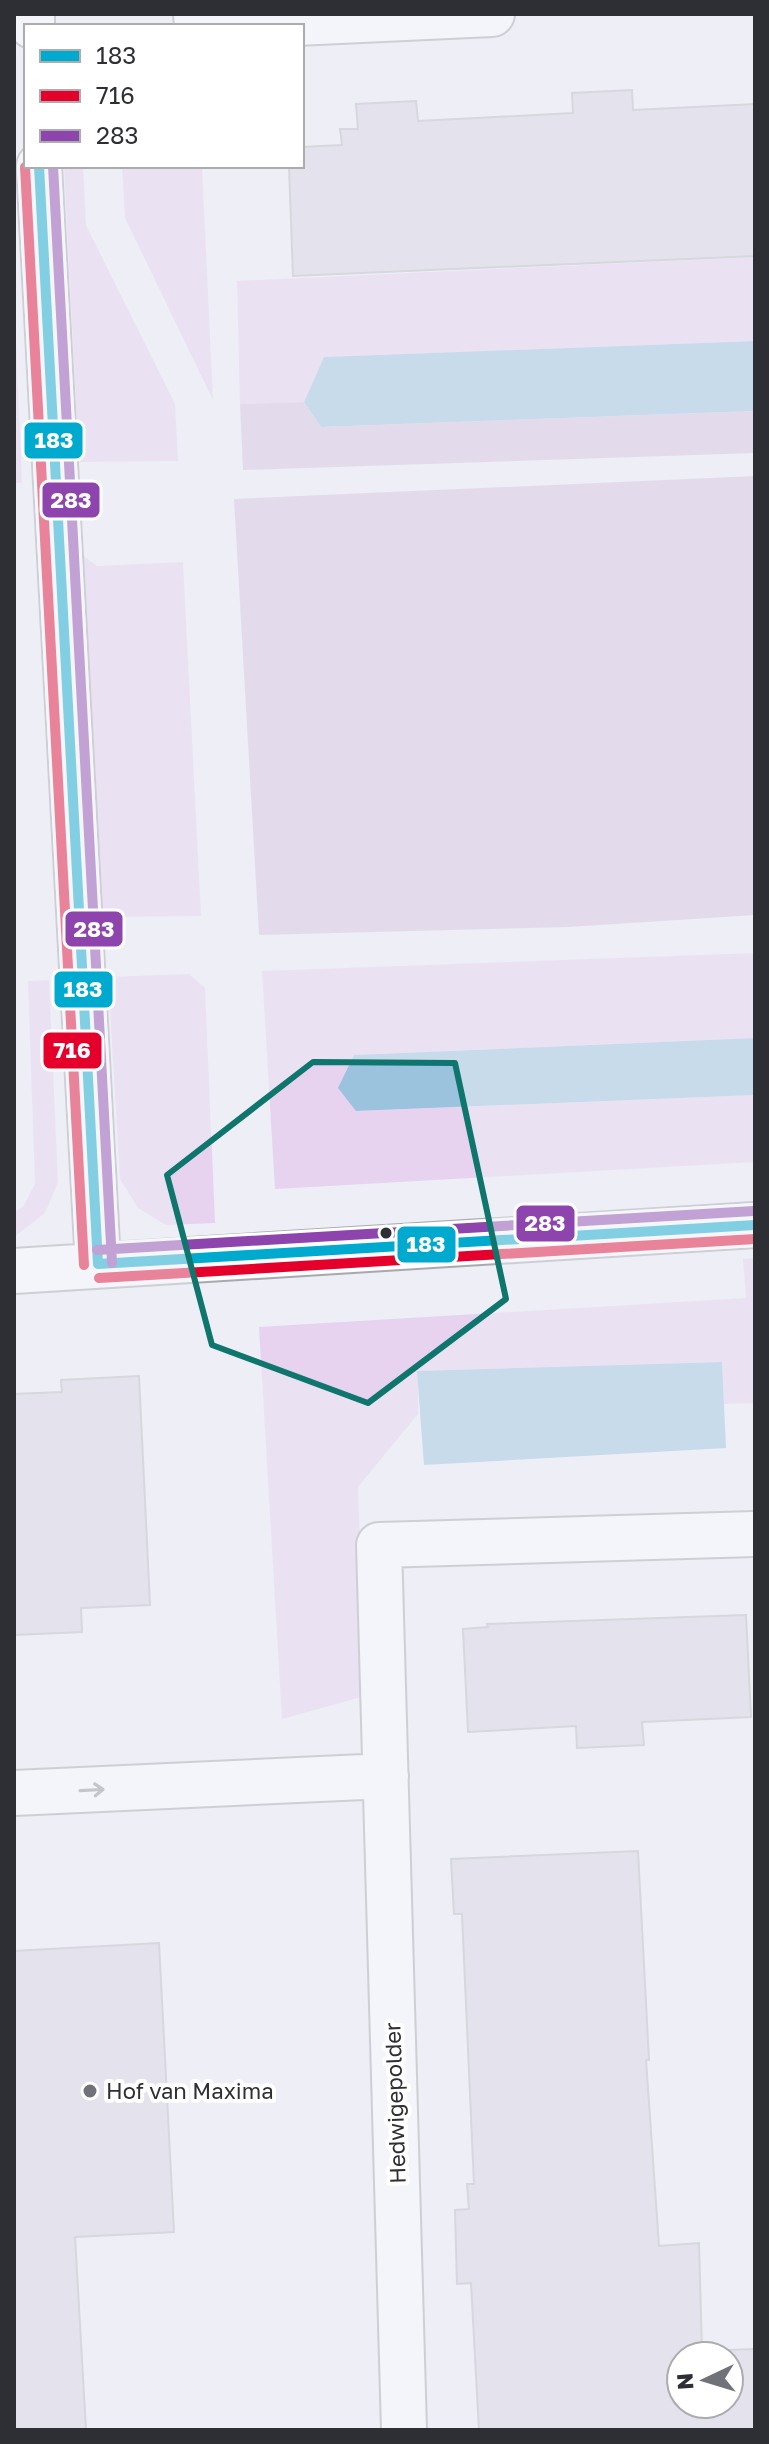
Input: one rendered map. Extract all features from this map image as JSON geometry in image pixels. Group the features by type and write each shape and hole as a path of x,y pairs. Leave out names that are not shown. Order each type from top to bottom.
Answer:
{"street":[{"path":"274,24 492,14"},
{"path":"39,168 98,1264"},
{"path":"14,1271 755,1225"},
{"name":"Hedwigepolder","path":"404,2430 379,1545 755,1534"},
{"path":"14,1793 386,1776"}],"highlighted area":[{"path":"313,1062 455,1063 506,1299 368,1403 212,1345 167,1175"}],"shaded area":[{"path":"64,168 83,168 86,225 175,404 178,461 79,462"},
{"path":"122,168 202,168 213,400 125,218"},
{"path":"755,257 755,341 324,357 304,402 240,404 237,281"},
{"path":"14,297 22,483 14,483"},
{"path":"304,402 321,427 755,411 755,453 243,470 240,404"},
{"path":"755,476 755,915 569,927 259,935 234,499"},
{"path":"82,555 97,566 183,562 201,916 102,917"},
{"path":"755,953 755,1038 354,1055 357,1111 755,1095 755,1162 275,1189 262,971"},
{"path":"189,974 205,988 215,1223 166,1225 138,1208 120,1179 108,977"},
{"path":"49,980 58,1182 45,1213 14,1237 14,1212 23,1207 35,1184 28,981"},
{"path":"755,1258 755,1403 724,1404 722,1362 418,1371 418,1414 358,1487 365,1696 282,1719 259,1327 746,1298 743,1259"}],"water":[{"path":"755,341 755,411 321,427 304,402 324,357"},
{"path":"755,1038 755,1095 356,1111 338,1088 354,1055"},
{"path":"722,1362 726,1448 424,1465 417,1371"}],"building":[{"path":"632,90 633,110 755,104 755,256 293,276 289,168 304,168 304,147 342,145 340,129 358,129 356,104 416,101 418,121 573,113 572,93"},
{"path":"139,1376 150,1605 81,1608 82,1632 14,1635 14,1394 62,1392 61,1380"},
{"path":"746,1615 751,1717 642,1722 644,1745 577,1748 576,1726 468,1732 463,1629 488,1627 487,1624"},
{"path":"638,1851 649,2060 646,2060 659,2246 699,2243 702,2340 665,2340 665,2420 745,2420 745,2349 755,2349 755,2430 479,2430 471,2283 457,2284 455,2210 469,2209 467,2184 474,2184 462,1914 454,1914 451,1859"},
{"name":"Hof van Maxima","path":"159,1943 174,2232 75,2237 86,2430 14,2430 14,1951"}],"transit line":[{"name":"716","path":"25,168 84,1265"},
{"name":"183","path":"39,168 98,1264"},
{"name":"283","path":"53,168 112,1263"},
{"name":"283","path":"97,1250 754,1211"},
{"name":"183","path":"98,1264 755,1225"},
{"name":"716","path":"99,1278 755,1239"}],"place":[{"name":"Hof van Maxima","path":"90,2091"}]}
